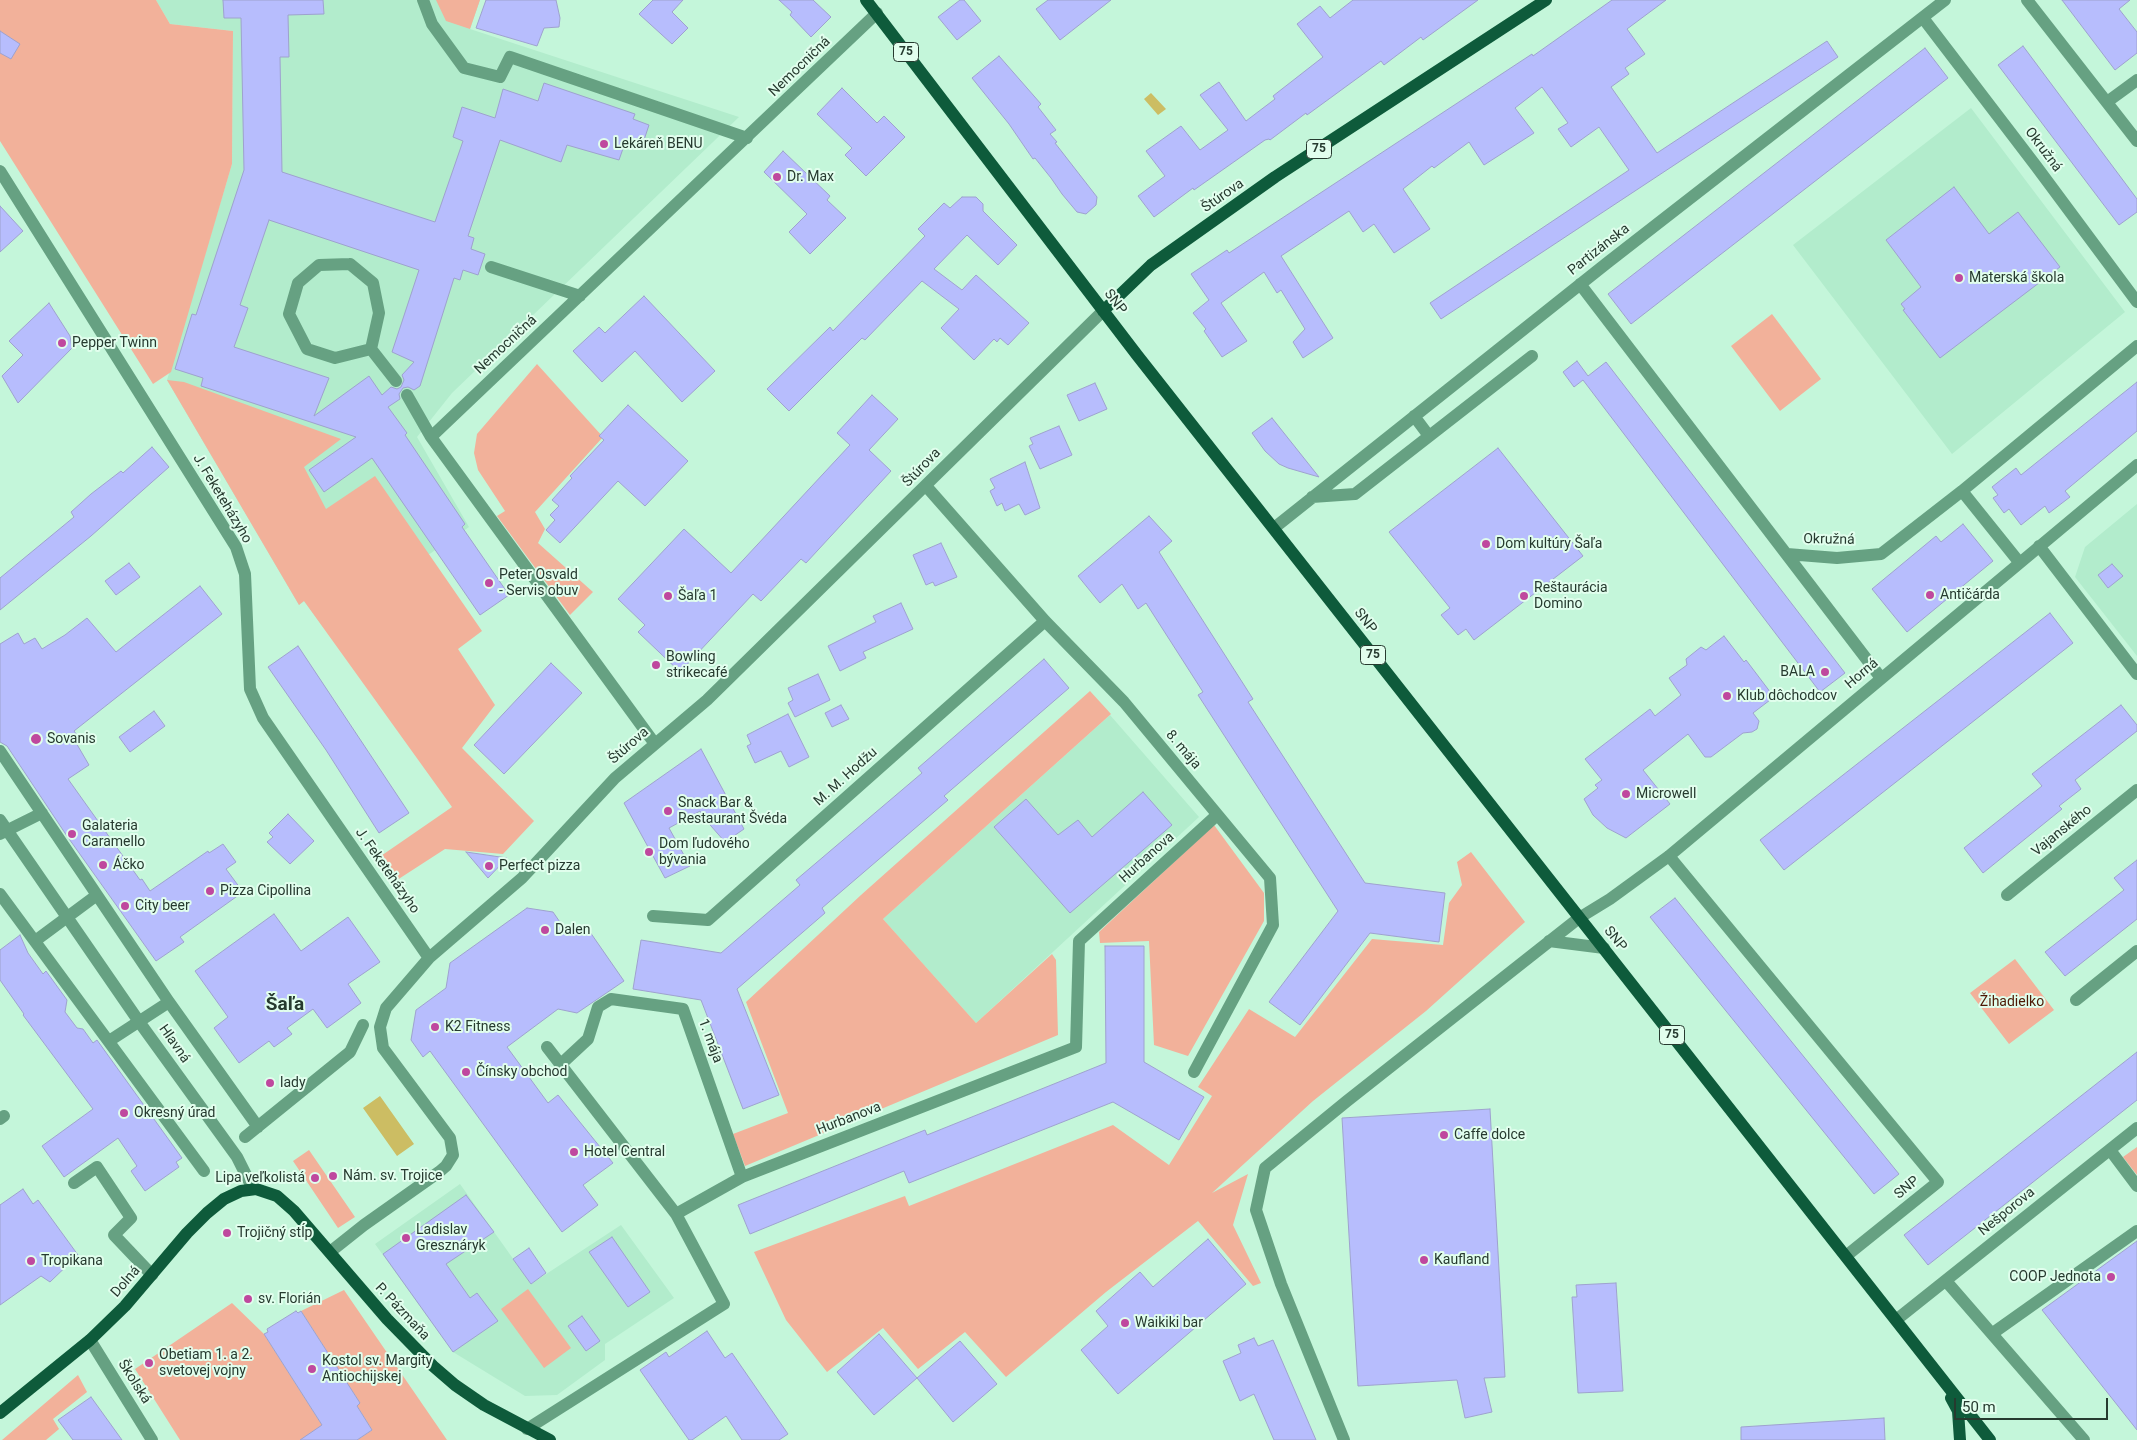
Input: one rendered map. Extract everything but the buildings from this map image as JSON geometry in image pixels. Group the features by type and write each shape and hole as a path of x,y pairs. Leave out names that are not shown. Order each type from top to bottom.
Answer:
{"main road":[{"name":"SNP","path":"866,0 1103,311 1990,1440"},
{"name":"Štúrova","path":"1103,311 1151,265 1267,183 1546,0"},
{"name":"P. Pázmaňa","path":"253,1189 265,1190 277,1196 308,1226 387,1319 433,1366 468,1395 550,1440"},
{"name":"Dolná","path":"0,1413 90,1340 125,1306 187,1233 207,1213 224,1199 241,1191 253,1189"},
{"path":"1942,1378 1958,1411 1960,1440"}],"street":[{"path":"423,0 432,24 464,68 500,77 510,58 747,138"},
{"name":"Partizánska","path":"1274,528 1580,284 1945,0"},
{"path":"2027,0 2137,142"},
{"name":"Nemocničná","path":"431,437 877,13"},
{"name":"Okružná","path":"1923,18 2137,302"},
{"path":"2107,102 2137,80"},
{"name":"J. Feketeházyho","path":"0,171 236,547 245,574 250,689 263,718 429,958"},
{"path":"350,264 373,283 379,313 371,349 335,358 307,349 288,314 298,283 320,265 350,264"},
{"path":"491,267 580,296"},
{"name":"Okružná","path":"1580,284 1786,554 1837,558 1880,554 1962,491 2137,346"},
{"name":"Štúrova","path":"330,1252 364,1225 439,1172 446,1166 453,1155 450,1138 384,1048 380,1027 386,1008 429,958 522,878 616,778 707,700 1103,311"},
{"path":"371,349 396,381"},
{"path":"1312,497 1355,494 1532,356"},
{"path":"407,395 431,437 655,744"},
{"path":"1414,416 1429,436"},
{"name":"Horná","path":"1344,1440 1281,1284 1256,1210 1265,1168 1549,941 1669,856 2137,465"},
{"name":"8. mája","path":"926,486 1045,620 1124,702 1270,878 1273,925 1194,1072"},
{"path":"1962,491 2019,562"},
{"path":"2039,546 2137,674"},
{"path":"1786,554 1881,678"},
{"name":"M. M. Hodžu","path":"653,916 708,920 1045,620"},
{"path":"0,751 169,1002 258,1128"},
{"name":"Vajanského","path":"2007,895 2137,790"},
{"name":"Hlavná","path":"42,813 2,828 68,917 139,1021 231,1149 253,1189"},
{"name":"Hurbanova","path":"676,1214 742,1177 1076,1047 1079,941 1217,815"},
{"name":"SNP","path":"1669,856 1938,1182 1846,1256"},
{"path":"0,894 204,1170"},
{"path":"35,942 97,895"},
{"path":"1549,941 1604,948"},
{"path":"2076,1000 2137,951"},
{"name":"1. mája","path":"560,1065 588,1039 598,1006 611,999 683,1008 742,1177"},
{"path":"109,1042 169,1002"},
{"path":"245,1137 350,1052 363,1025"},
{"path":"527,1428 724,1304 676,1214 547,1048"},
{"name":"Nešporova","path":"1896,1320 2137,1128"},
{"path":"2110,1150 2137,1186"},
{"path":"74,1183 97,1167 132,1218 114,1235 152,1275"},
{"path":"1993,1334 2137,1230"},
{"path":"1946,1280 2084,1440"},
{"name":"Školská","path":"90,1340 152,1440"}],"shaded area":[{"path":"156,0 480,0 470,29 739,117 452,393 417,437 469,527 323,627 304,601 299,605 167,380 232,164 233,31 170,24"},
{"path":"1151,93 1166,109 1158,115 1144,99"},
{"name":"Materská škola","path":"1971,108 2125,312 1952,454 1793,245"},
{"path":"2137,504 2137,656 2075,577 2085,547"},
{"path":"1110,715 1199,817 976,1023 883,919"},
{"path":"380,1096 414,1144 397,1156 363,1108"},
{"path":"460,1184 531,1284 621,1225 674,1298 605,1344 605,1360 557,1395 525,1396 453,1352 375,1244"}],"green space":[{"path":"0,0 156,0 170,24 233,31 232,164 171,372 153,384 0,141"},
{"path":"436,0 480,0 470,29 446,21"},
{"path":"1772,314 1821,379 1780,411 1731,346"},
{"path":"537,364 603,437 535,512 545,529 538,543 593,592 570,615 497,516 505,511 478,470 474,453 477,434"},
{"path":"167,380 184,382 341,439 304,467 326,509 375,476 482,631 458,649 495,705 462,748 534,821 503,854 445,849 394,882 378,858 452,807 304,601 299,605"},
{"path":"1090,691 1111,714 883,919 976,1023 1052,954 1056,960 1058,1035 745,1166 733,1134 788,1113 746,1002 861,895"},
{"path":"1214,825 1264,893 1264,921 1188,1056 1154,1045 1149,941 1100,943 1099,932"},
{"path":"1471,852 1525,922 1426,1011 1313,1101 1212,1193 1248,1174 1233,1225 1261,1283 1253,1286 1198,1221 1106,1292 1006,1377 965,1332 918,1369 883,1328 827,1372 786,1320 754,1252 905,1196 909,1206 1113,1125 1169,1165 1212,1096 1198,1087 1249,1009 1295,1037 1372,939 1443,945 1449,903 1462,885 1457,862"},
{"name":"Žihadielko","path":"2015,959 2054,1010 2009,1044 1970,993"},
{"path":"2137,1147 2137,1175 2123,1157"},
{"path":"309,1150 355,1217 338,1228 293,1161"},
{"path":"528,1289 571,1348 544,1368 501,1309"},
{"path":"344,1290 447,1440 357,1440 372,1430 357,1406 360,1403 301,1311"},
{"path":"232,1303 264,1334 322,1425 317,1440 180,1440 135,1369"},
{"path":"78,1375 87,1392 53,1419 59,1429 46,1440 2,1440"}],"place":[{"name":"Lekáreň BENU","path":"604,144"},
{"name":"Dr. Max","path":"777,177"},
{"name":"Materská škola","path":"1959,278"},
{"name":"Pepper Twinn","path":"62,343"},
{"name":"Dom kultúry Šaľa","path":"1486,544"},
{"name":"Peter Osvald - Servis obuv","path":"489,583"},
{"name":"Antičárda","path":"1930,595"},
{"name":"Šaľa 1","path":"668,596"},
{"name":"Reštaurácia Domino","path":"1524,596"},
{"name":"Bowling strikecafé","path":"656,665"},
{"name":"BALA","path":"1825,672"},
{"name":"Klub dôchodcov","path":"1727,696"},
{"name":"Sovanis","path":"36,739"},
{"name":"Microwell","path":"1626,794"},
{"name":"Snack Bar & Restaurant Švéda","path":"668,811"},
{"name":"Galateria Caramello","path":"72,834"},
{"name":"Dom ľudového bývania","path":"649,852"},
{"name":"Áčko","path":"103,865"},
{"name":"Perfect pizza","path":"489,866"},
{"name":"Pizza Cipollina","path":"210,891"},
{"name":"City beer","path":"125,906"},
{"name":"Dalen","path":"545,930"},
{"name":"K2 Fitness","path":"435,1027"},
{"name":"Čínsky obchod","path":"466,1072"},
{"name":"lady","path":"270,1083"},
{"name":"Okresný úrad","path":"124,1113"},
{"name":"Caffe dolce","path":"1444,1135"},
{"name":"Hotel Central","path":"574,1152"},
{"name":"Nám. sv. Trojice","path":"333,1176"},
{"name":"Lipa veľkolistá","path":"315,1178"},
{"name":"Trojičný stĺp","path":"227,1233"},
{"name":"Ladislav Gresznáryk","path":"406,1238"},
{"name":"Kaufland","path":"1424,1260"},
{"name":"Tropikana","path":"31,1261"},
{"name":"COOP Jednota","path":"2111,1277"},
{"name":"sv. Florián","path":"248,1299"},
{"name":"Waikiki bar","path":"1125,1323"},
{"name":"Obetiam 1. a 2. svetovej vojny","path":"149,1363"},
{"name":"Kostol sv. Margity Antiochijskej","path":"312,1369"}],"district":[{"name":"Šaľa","path":"285,1005"}]}
